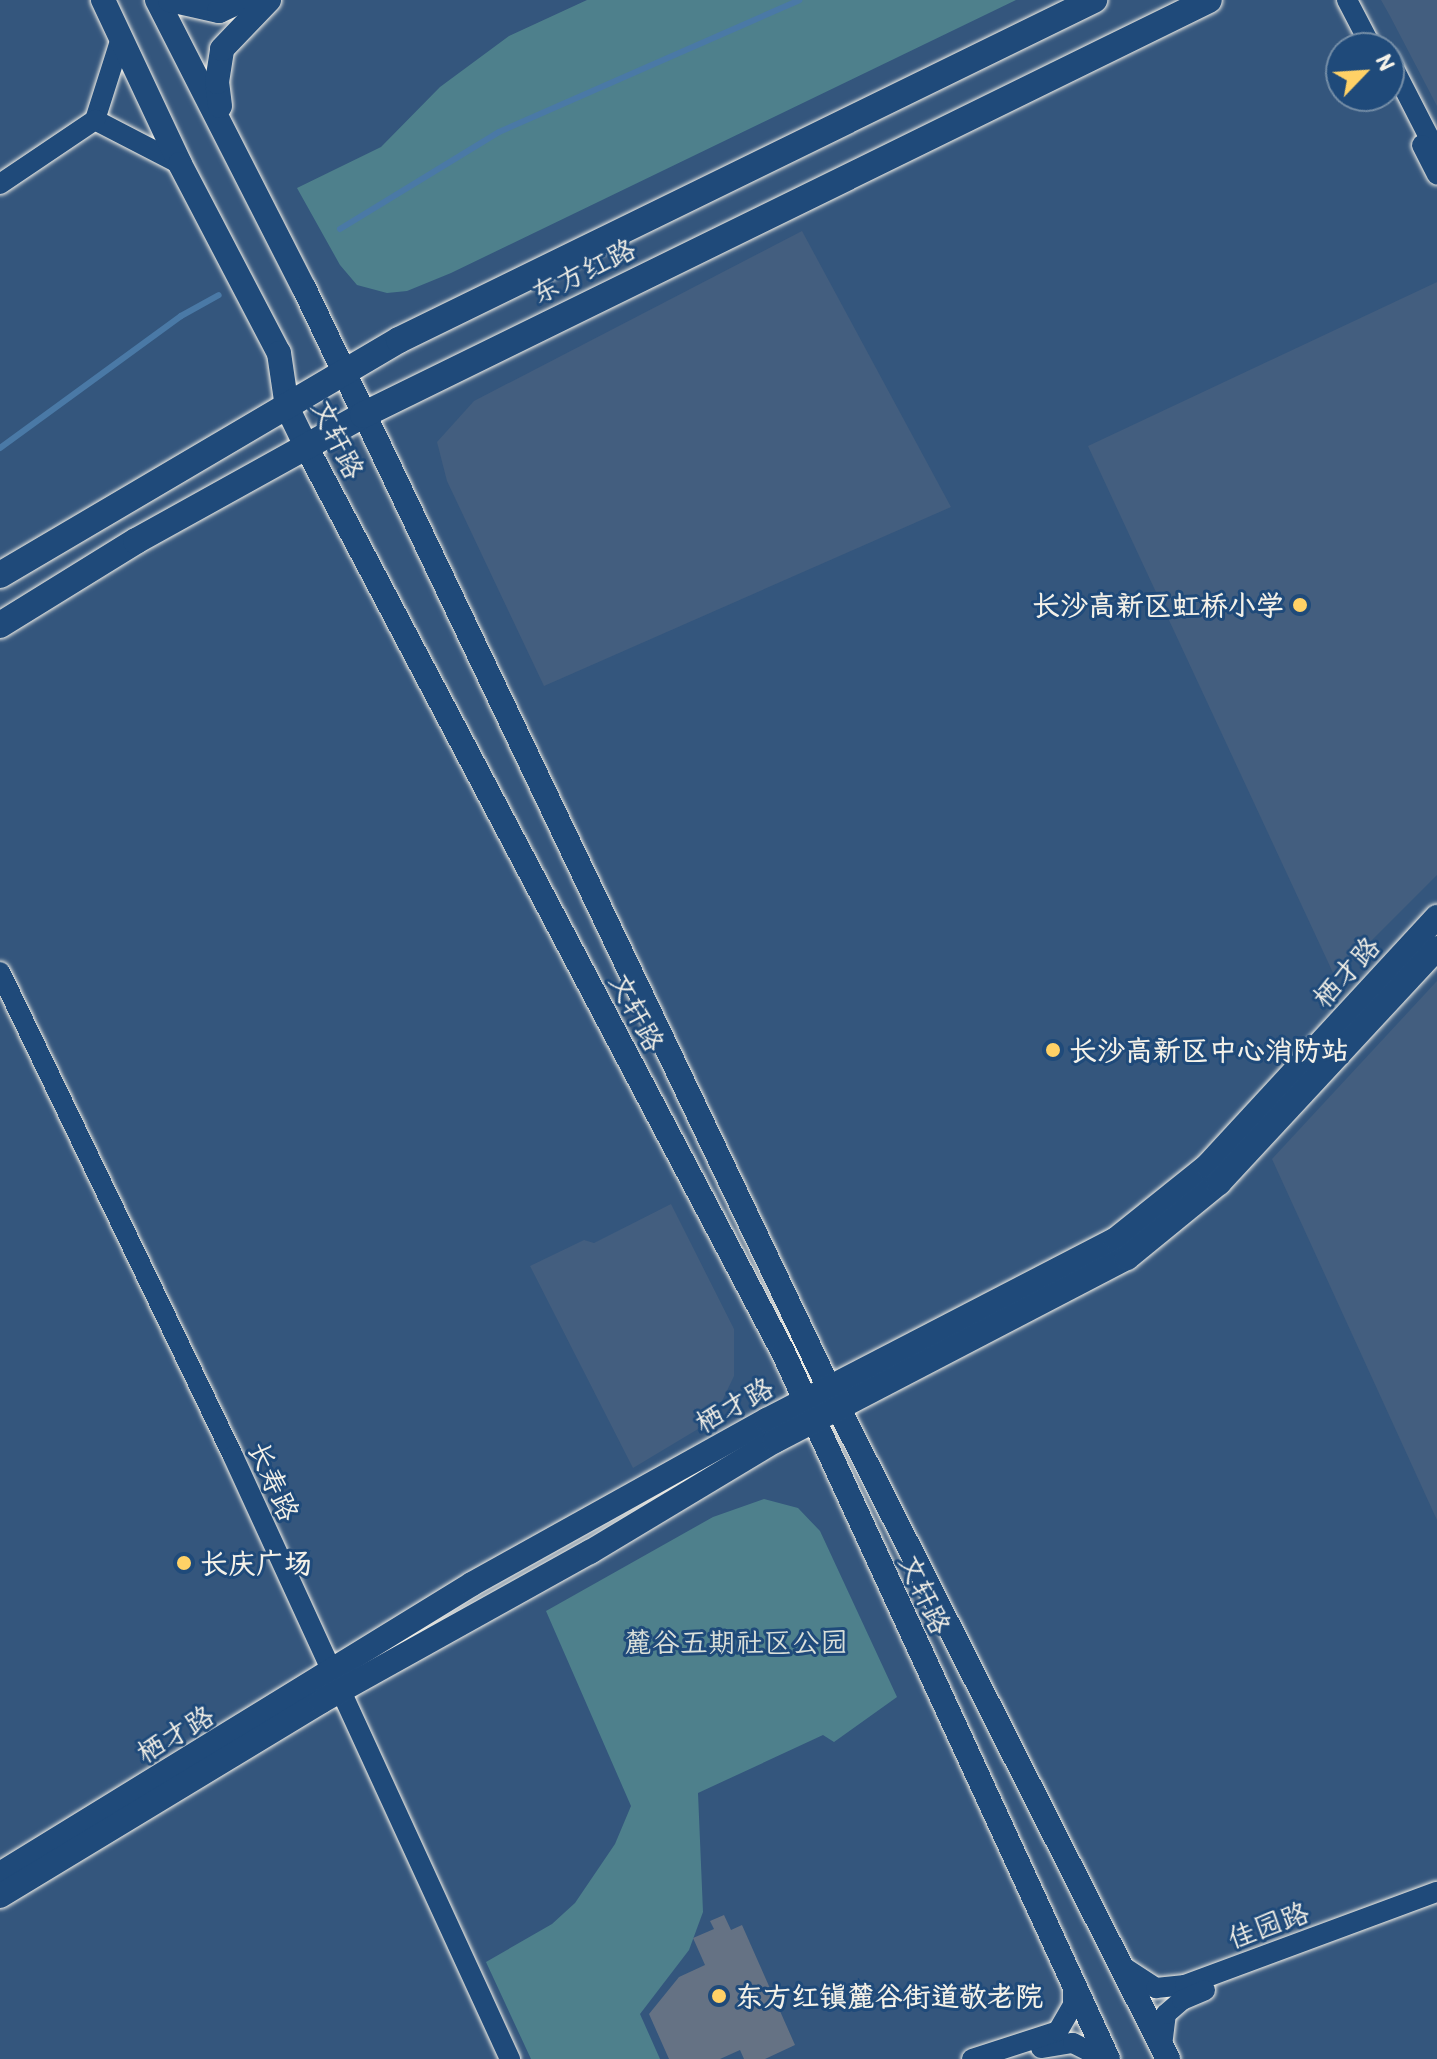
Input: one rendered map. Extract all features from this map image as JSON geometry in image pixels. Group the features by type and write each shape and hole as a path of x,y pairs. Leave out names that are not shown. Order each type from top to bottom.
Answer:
{"main road":[{"name":"文轩路","path":"103,0 180,164 279,353 287,407 308,450 783,1352 1106,2059"},
{"name":"文轩路","path":"157,0 224,128 363,415 834,1398 1165,2053"},
{"path":"170,0 219,11 243,0"},
{"path":"224,128 217,82 222,49 269,0"},
{"name":"东方红路","path":"0,575 399,340 1094,0"},
{"name":"东方红路","path":"0,625 136,541 308,450 363,415 1209,0"},
{"name":"栖才路","path":"834,1398 1044,1281 1145,1217 1250,1122 1437,917"},
{"name":"栖才路","path":"0,1874 808,1411 1077,1287 1158,1235 1272,1129 1437,948"},
{"name":"栖才路","path":"0,1896 330,1684"}],"street":[{"path":"1347,0 1364,32"},
{"path":"1359,0 1375,32"},
{"path":"0,184 95,120 121,38"},
{"path":"1405,90 1437,153"},
{"path":"1405,112 1437,174"},
{"path":"95,120 180,164"},
{"name":"长寿路","path":"0,972 233,1456 330,1684 510,2059"},
{"name":"长寿路","path":"0,991 226,1459 500,2059"},
{"name":"佳园路","path":"1122,1964 1146,1985 1185,1985 1437,1892"},
{"name":"佳园路","path":"1165,2053 1166,2014 1182,2000 1437,1904"},
{"path":"972,2059 1058,2031 1073,2005 1073,1983"},
{"path":"1007,2059 1062,2043 1089,2048 1106,2059"}],"shaded area":[{"path":"1381,0 1437,0 1437,106 1405,45 1405,32 1398,32"},
{"path":"802,231 951,507 544,686 447,481 437,442 474,401"},
{"name":"长沙高新区虹桥小学","path":"1437,282 1437,875 1335,977 1088,446"},
{"path":"1437,981 1437,1520 1272,1159"},
{"path":"671,1204 734,1329 734,1376 713,1420 633,1468 530,1266 584,1240 594,1243"}],"green space":[{"path":"587,0 1016,0 451,273 407,291 387,293 357,285 340,265 297,188 381,147 440,87 509,36"},
{"name":"麓谷五期社区公园","path":"764,1499 798,1508 820,1531 897,1697 834,1742 823,1735 698,1793 703,1912 689,1950 640,2014 660,2059 531,2059 486,1962 552,1924 575,1903 615,1844 631,1806 546,1611 713,1517"}],"building":[{"name":"东方红镇麓谷街道敬老院","path":"724,1915 731,1930 742,1925 795,2045 765,2059 744,2059 740,2050 720,2059 669,2059 649,2014 679,1977 705,1965 693,1938 714,1929 710,1921"}],"waterway":[{"path":"340,229 499,132 799,0"},
{"path":"0,448 181,316 219,295"}],"place":[{"name":"长沙高新区虹桥小学","path":"1300,605"},
{"name":"长沙高新区中心消防站","path":"1053,1050"},
{"name":"长庆广场","path":"184,1563"},
{"name":"东方红镇麓谷街道敬老院","path":"719,1996"}]}
